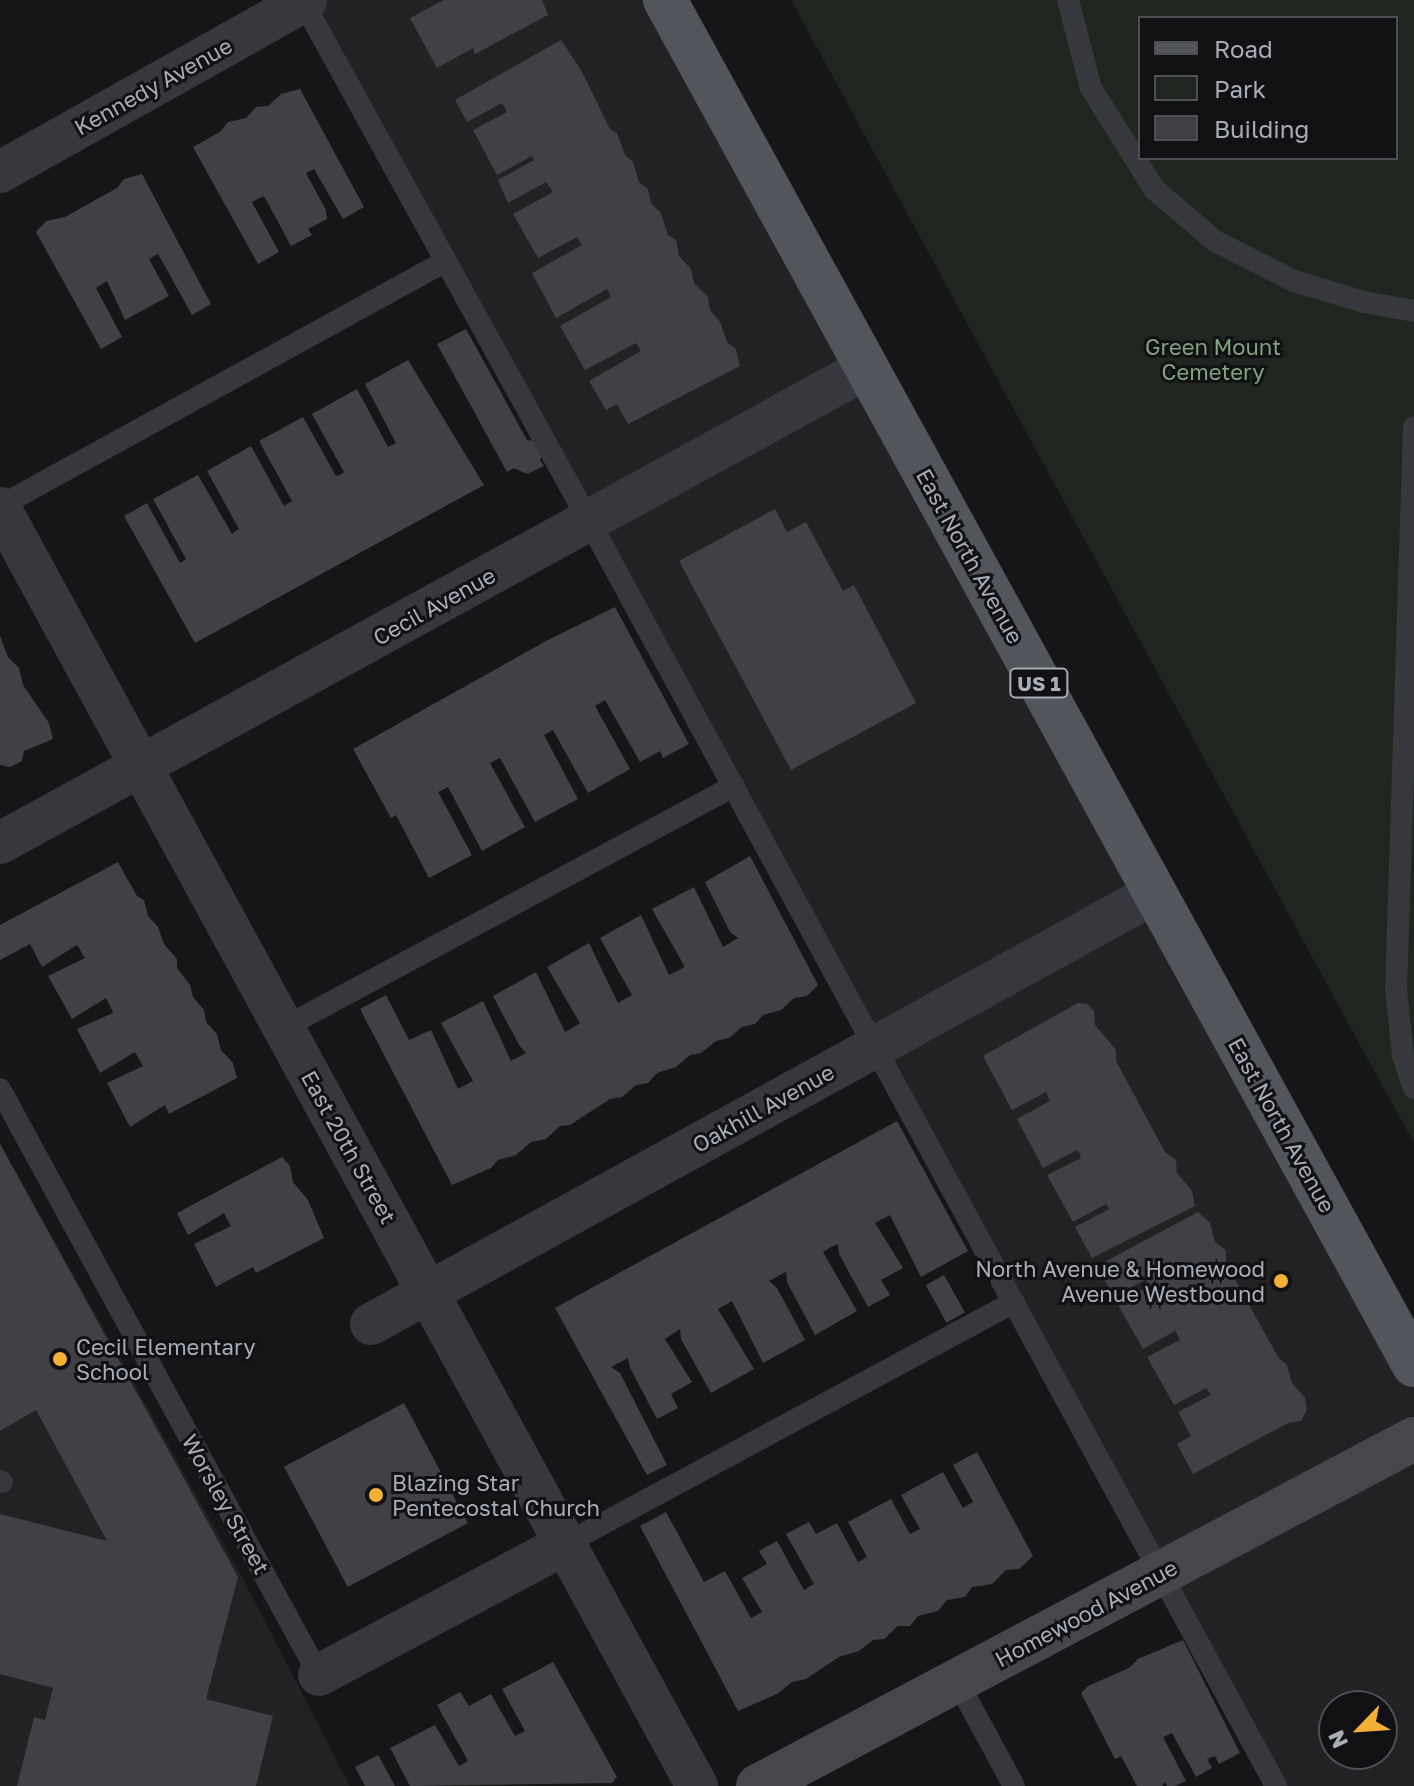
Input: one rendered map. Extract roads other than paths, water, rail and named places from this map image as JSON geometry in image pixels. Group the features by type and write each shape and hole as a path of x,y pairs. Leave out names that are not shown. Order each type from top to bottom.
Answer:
{"main road":[{"name":"East North Avenue","path":"665,0 1414,1365"}],"street":[{"name":"Kennedy Avenue","path":"0,172 304,1"},
{"name":"Cecil Avenue","path":"0,843 867,368"},
{"name":"East 20th Street","path":"0,507 697,1786"},
{"name":"Oakhill Avenue","path":"371,1324 1155,893"},
{"name":"Homewood Avenue","path":"758,1786 1414,1439"},
{"name":"Worsley Street","path":"319,1675 565,1544"}],"lane":[{"path":"1068,0 1091,88 1154,189 1215,241 1294,281 1364,302 1414,311"},
{"path":"304,1 1276,1786"},
{"path":"0,507 446,261"},
{"path":"1414,431 1396,989 1403,1056 1414,1088"},
{"path":"283,1028 734,786"},
{"name":"Worsley Street","path":"0,1089 319,1675"},
{"path":"565,1544 1014,1302"},
{"path":"957,1681 1014,1786"}],"place":[{"name":"North Avenue & Homewood Avenue Westbound","path":"1281,1281"},
{"name":"Cecil Elementary School","path":"60,1359"},
{"name":"Blazing Star Pentecostal Church","path":"376,1495"}],"park label":[{"name":"Green Mount Cemetery","path":"1213,358"}]}
